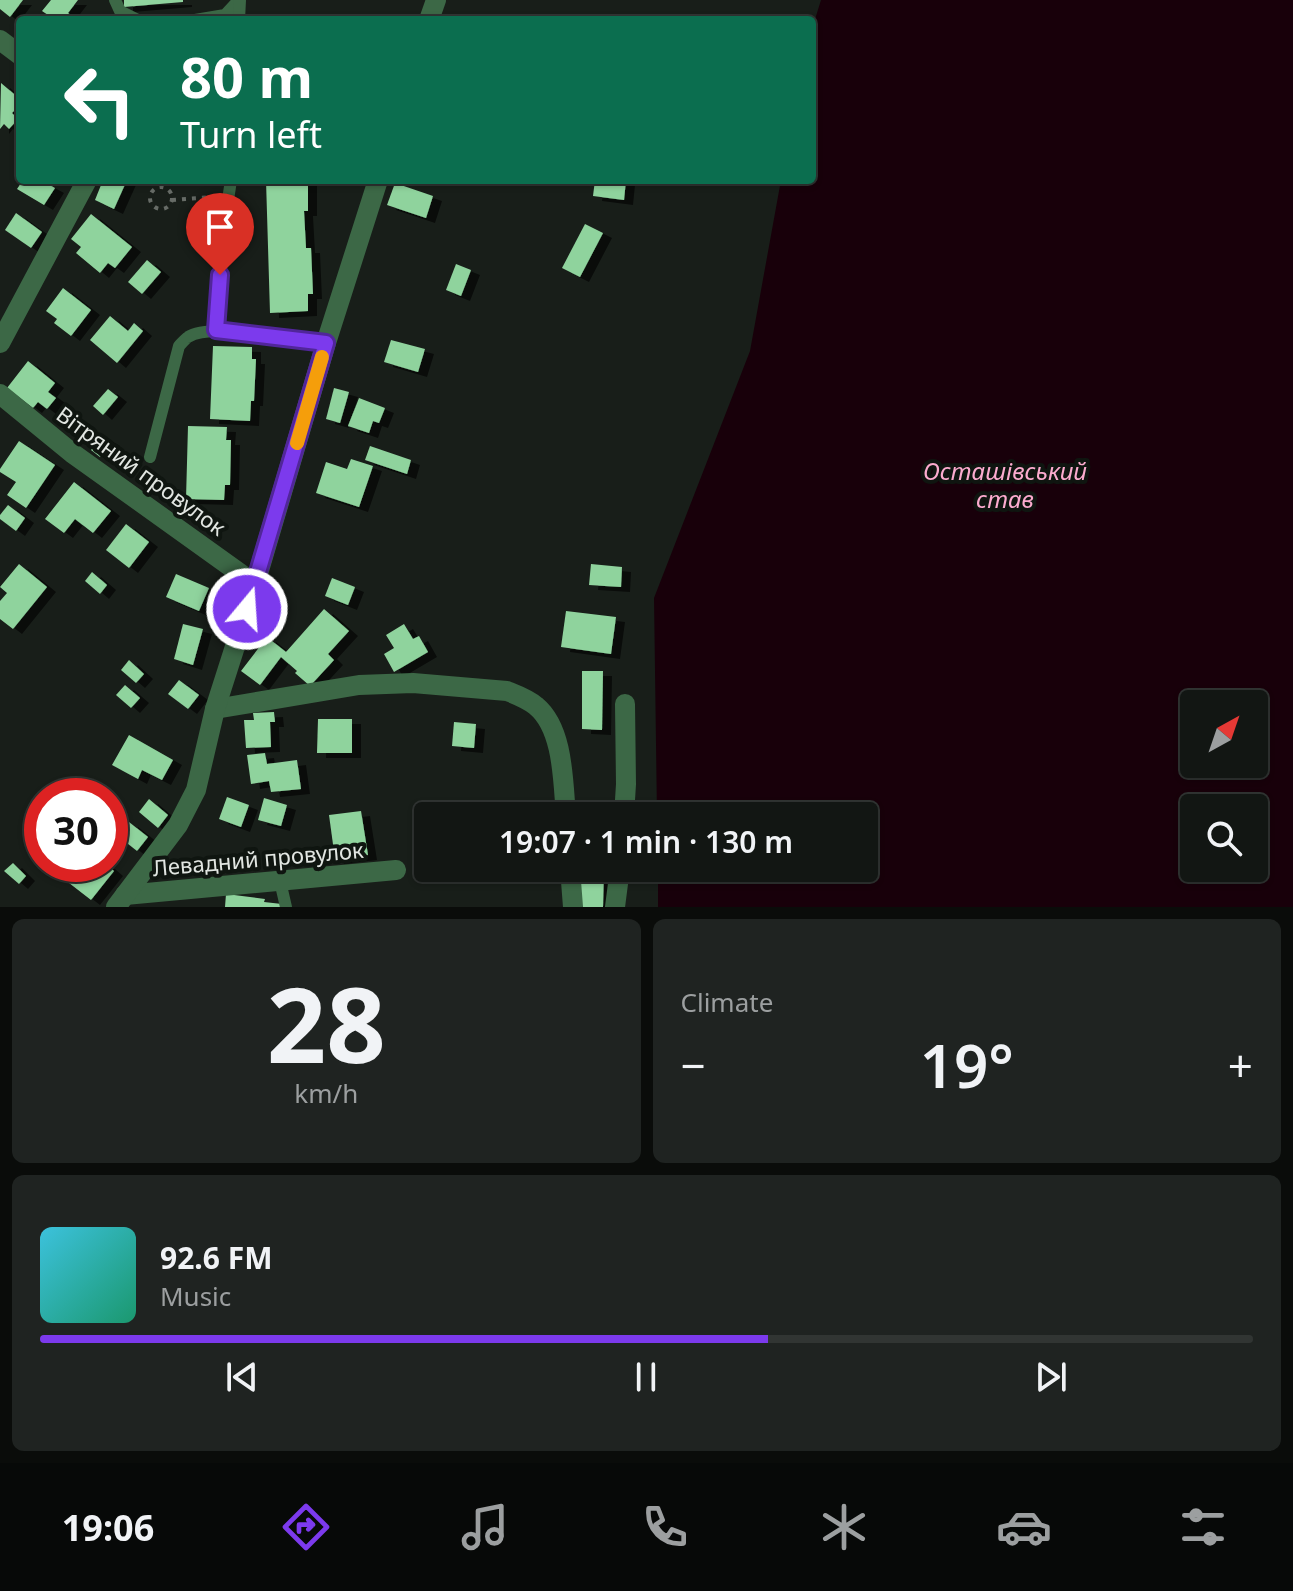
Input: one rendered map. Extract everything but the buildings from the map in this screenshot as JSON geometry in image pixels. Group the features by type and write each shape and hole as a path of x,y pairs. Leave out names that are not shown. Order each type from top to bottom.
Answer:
{"street":[{"path":"0,343 85,184"},
{"path":"120,901 178,825 196,790 215,709 377,184"},
{"name":"Вітряний провулок","path":"0,394 72,453 255,584"},
{"path":"215,709 359,685 413,683 507,691 537,706 549,721 559,747 565,802"},
{"path":"624,802 625,704"},
{"name":"Левадний провулок","path":"120,901 396,870"},
{"path":"571,882 573,907"},
{"path":"615,907 619,882"}],"lane":[{"path":"115,0 120,11 130,16"},
{"path":"219,16 225,15 240,0"},
{"path":"216,330 230,184"},
{"path":"150,457 179,346 188,337 216,330 326,343"},
{"path":"280,881 286,907"}],"path":[{"path":"162,187 172,196 169,206 163,209 153,205 151,195 155,189 162,187"},
{"path":"172,200 218,197"}],"water":[{"name":"Осташівський став","path":"821,0 1293,0 1293,907 658,907 658,882 878,882 878,802 657,802 654,598 750,351 780,184 816,184 816,16"}],"slow traffic":[{"path":"297,443 322,357"}],"route":[{"path":"220,275 216,330 326,343 247,609"}]}
